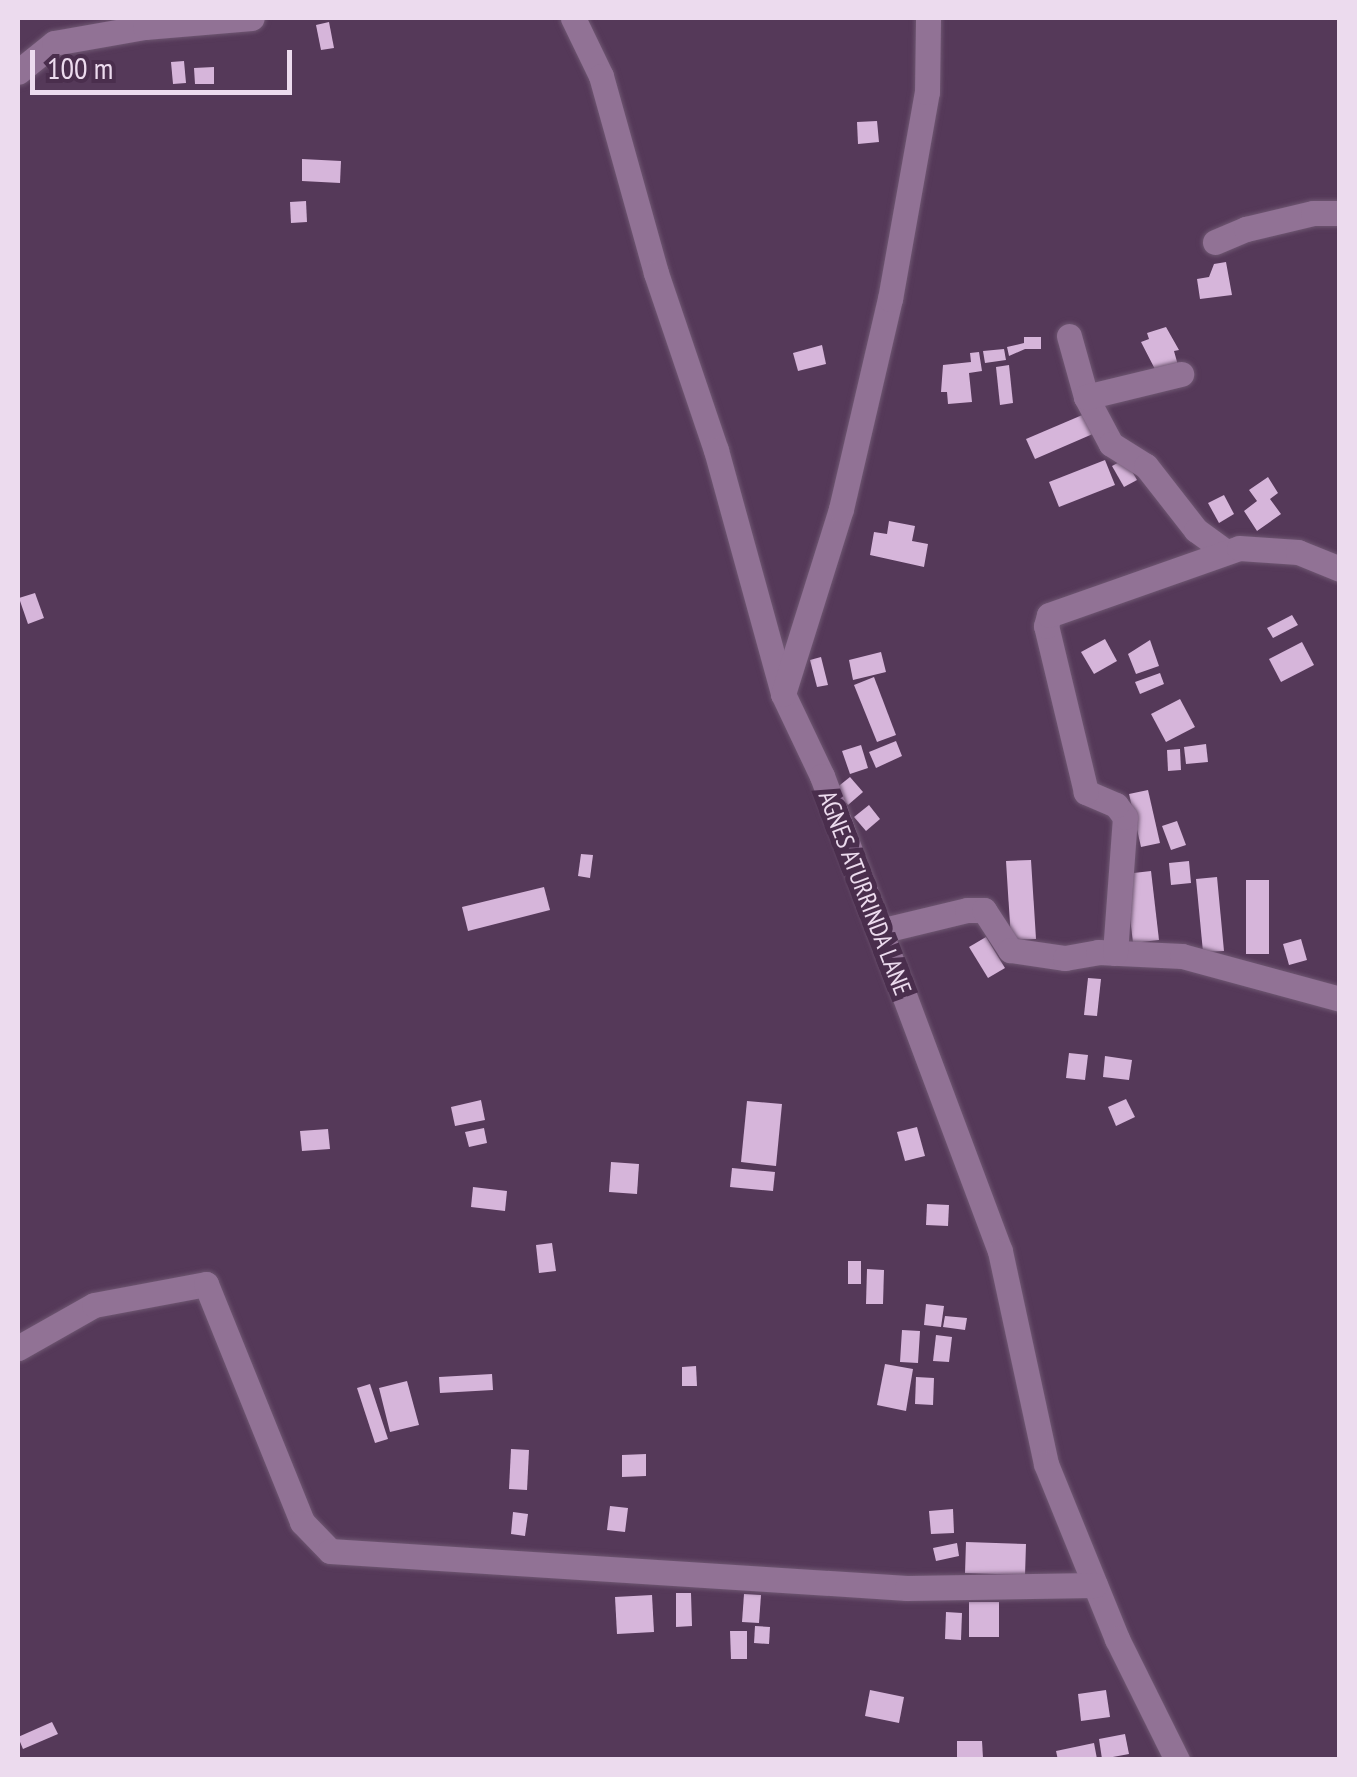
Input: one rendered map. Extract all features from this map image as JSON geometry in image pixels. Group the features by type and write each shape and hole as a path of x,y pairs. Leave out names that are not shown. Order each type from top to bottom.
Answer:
{"street":[{"path":"18,72 54,43 145,26 252,18"},
{"name":"AGNES ATURRINDA LANE","path":"573,18 601,76 656,272 716,450 783,694 822,776 1000,1251 1046,1464 1095,1585 1177,1760"},
{"path":"783,694 841,509 890,299 926,92 928,18"},
{"path":"1215,242 1246,228 1313,212 1340,213"},
{"path":"1069,336 1086,398 1110,444 1146,466 1196,530 1226,552"},
{"path":"1086,398 1180,374"},
{"path":"1114,952 1125,817 1116,806 1086,792 1046,626 1049,615 1239,548 1298,552 1340,568"},
{"path":"880,931 967,910 984,910 1010,950 1065,958 1114,952 1182,956 1340,999"},
{"path":"18,1348 94,1304 206,1284 302,1522 330,1551 907,1588 1095,1585"}],"building":[{"path":"329,22 334,48 321,50 316,25"},
{"path":"184,61 186,83 173,84 171,62"},
{"path":"214,67 214,84 195,84 194,68"},
{"path":"877,121 879,142 858,144 857,122"},
{"path":"302,159 341,161 340,183 302,181"},
{"path":"306,201 307,222 291,223 290,202"},
{"path":"1226,262 1232,295 1200,299 1197,279 1209,277 1214,264"},
{"path":"1166,327 1179,350 1174,351 1179,369 1158,375 1141,342 1149,339 1147,333"},
{"path":"1024,337 1041,337 1041,349 1025,349 1009,356 1007,347 1024,343"},
{"path":"822,345 826,364 798,371 793,353"},
{"path":"1004,349 1006,360 985,363 983,351"},
{"path":"979,352 982,371 969,373 972,402 948,404 947,392 941,392 943,365 971,362 970,353"},
{"path":"1009,365 1013,403 1000,405 996,367"},
{"path":"1087,413 1095,433 1035,459 1026,439"},
{"path":"1125,459 1137,480 1124,487 1112,466"},
{"path":"1105,460 1115,485 1059,507 1049,482"},
{"path":"1268,477 1278,493 1270,499 1281,514 1257,531 1244,511 1257,501 1249,490"},
{"path":"1224,495 1234,514 1219,523 1208,503"},
{"path":"889,521 915,526 912,541 928,544 924,567 870,555 874,532 887,534"},
{"path":"35,593 44,618 28,624 19,598"},
{"path":"1292,615 1298,625 1273,638 1267,628"},
{"path":"1105,639 1117,661 1094,674 1081,652"},
{"path":"1150,640 1159,666 1136,674 1128,654"},
{"path":"1302,642 1314,665 1281,682 1269,659"},
{"path":"881,652 886,672 853,680 849,660"},
{"path":"821,657 828,685 817,687 810,660"},
{"path":"1160,673 1164,684 1140,694 1135,682"},
{"path":"874,677 896,735 877,742 854,685"},
{"path":"1180,699 1195,727 1166,742 1151,714"},
{"path":"896,741 902,756 876,768 869,752"},
{"path":"1206,744 1208,762 1186,764 1184,747"},
{"path":"861,745 868,768 850,774 842,751"},
{"path":"1180,749 1181,770 1168,771 1167,750"},
{"path":"850,777 863,792 848,805 835,789"},
{"path":"1148,790 1160,843 1141,847 1129,794"},
{"path":"869,805 880,819 866,831 854,817"},
{"path":"1177,821 1186,845 1171,850 1162,826"},
{"path":"581,854 593,855 590,878 578,876"},
{"path":"1031,860 1036,939 1011,940 1006,861"},
{"path":"1189,861 1191,883 1171,885 1169,863"},
{"path":"1151,871 1159,940 1133,943 1125,874"},
{"path":"1217,877 1224,951 1203,952 1196,879"},
{"path":"1246,880 1269,880 1269,954 1246,954"},
{"path":"544,887 550,910 468,931 462,907"},
{"path":"986,937 1005,968 988,978 969,947"},
{"path":"1301,939 1307,960 1289,965 1283,944"},
{"path":"1088,978 1101,979 1097,1016 1084,1015"},
{"path":"1069,1053 1088,1055 1085,1080 1066,1078"},
{"path":"1105,1056 1132,1060 1129,1080 1103,1077"},
{"path":"1126,1099 1135,1117 1116,1126 1108,1107"},
{"path":"481,1100 485,1120 455,1126 451,1107"},
{"path":"747,1101 782,1104 776,1166 741,1162"},
{"path":"917,1127 925,1156 905,1161 897,1132"},
{"path":"484,1128 487,1143 469,1147 465,1132"},
{"path":"328,1129 330,1149 302,1151 300,1131"},
{"path":"611,1162 639,1164 637,1194 609,1192"},
{"path":"732,1168 775,1172 773,1191 730,1187"},
{"path":"473,1187 507,1191 505,1211 471,1207"},
{"path":"927,1204 949,1205 948,1226 926,1225"},
{"path":"552,1243 556,1271 539,1273 536,1245"},
{"path":"848,1261 861,1261 861,1284 848,1284"},
{"path":"867,1269 884,1270 883,1304 866,1304"},
{"path":"926,1304 944,1306 941,1327 924,1325"},
{"path":"945,1316 967,1318 965,1330 943,1327"},
{"path":"902,1330 920,1331 918,1363 900,1362"},
{"path":"936,1335 952,1337 949,1362 933,1361"},
{"path":"885,1364 913,1369 906,1411 877,1405"},
{"path":"696,1366 697,1386 682,1386 682,1367"},
{"path":"492,1374 493,1390 440,1393 439,1377"},
{"path":"916,1377 934,1378 933,1405 915,1404"},
{"path":"407,1381 419,1425 390,1432 379,1388"},
{"path":"370,1384 388,1439 375,1443 357,1388"},
{"path":"511,1449 529,1450 527,1490 509,1489"},
{"path":"646,1454 646,1476 622,1477 622,1455"},
{"path":"610,1506 628,1508 625,1532 607,1530"},
{"path":"953,1509 954,1533 931,1534 929,1511"},
{"path":"513,1512 528,1514 525,1536 511,1534"},
{"path":"966,1542 1026,1544 1025,1575 965,1573"},
{"path":"957,1543 959,1556 936,1561 933,1548"},
{"path":"676,1593 691,1593 692,1626 676,1627"},
{"path":"744,1594 761,1595 759,1623 742,1622"},
{"path":"652,1595 654,1632 617,1634 615,1597"},
{"path":"969,1602 999,1602 999,1637 969,1637"},
{"path":"946,1612 962,1613 961,1640 945,1639"},
{"path":"755,1626 770,1627 769,1644 754,1643"},
{"path":"730,1631 747,1631 747,1659 731,1659"},
{"path":"870,1690 904,1697 899,1723 865,1716"},
{"path":"1106,1690 1110,1717 1081,1721 1078,1694"},
{"path":"52,1722 58,1734 23,1749 18,1737"},
{"path":"1125,1734 1129,1754 1102,1759 1099,1739"},
{"path":"957,1741 982,1741 983,1758 957,1759"},
{"path":"1094,1743 1097,1759 1058,1760 1056,1751"}]}
